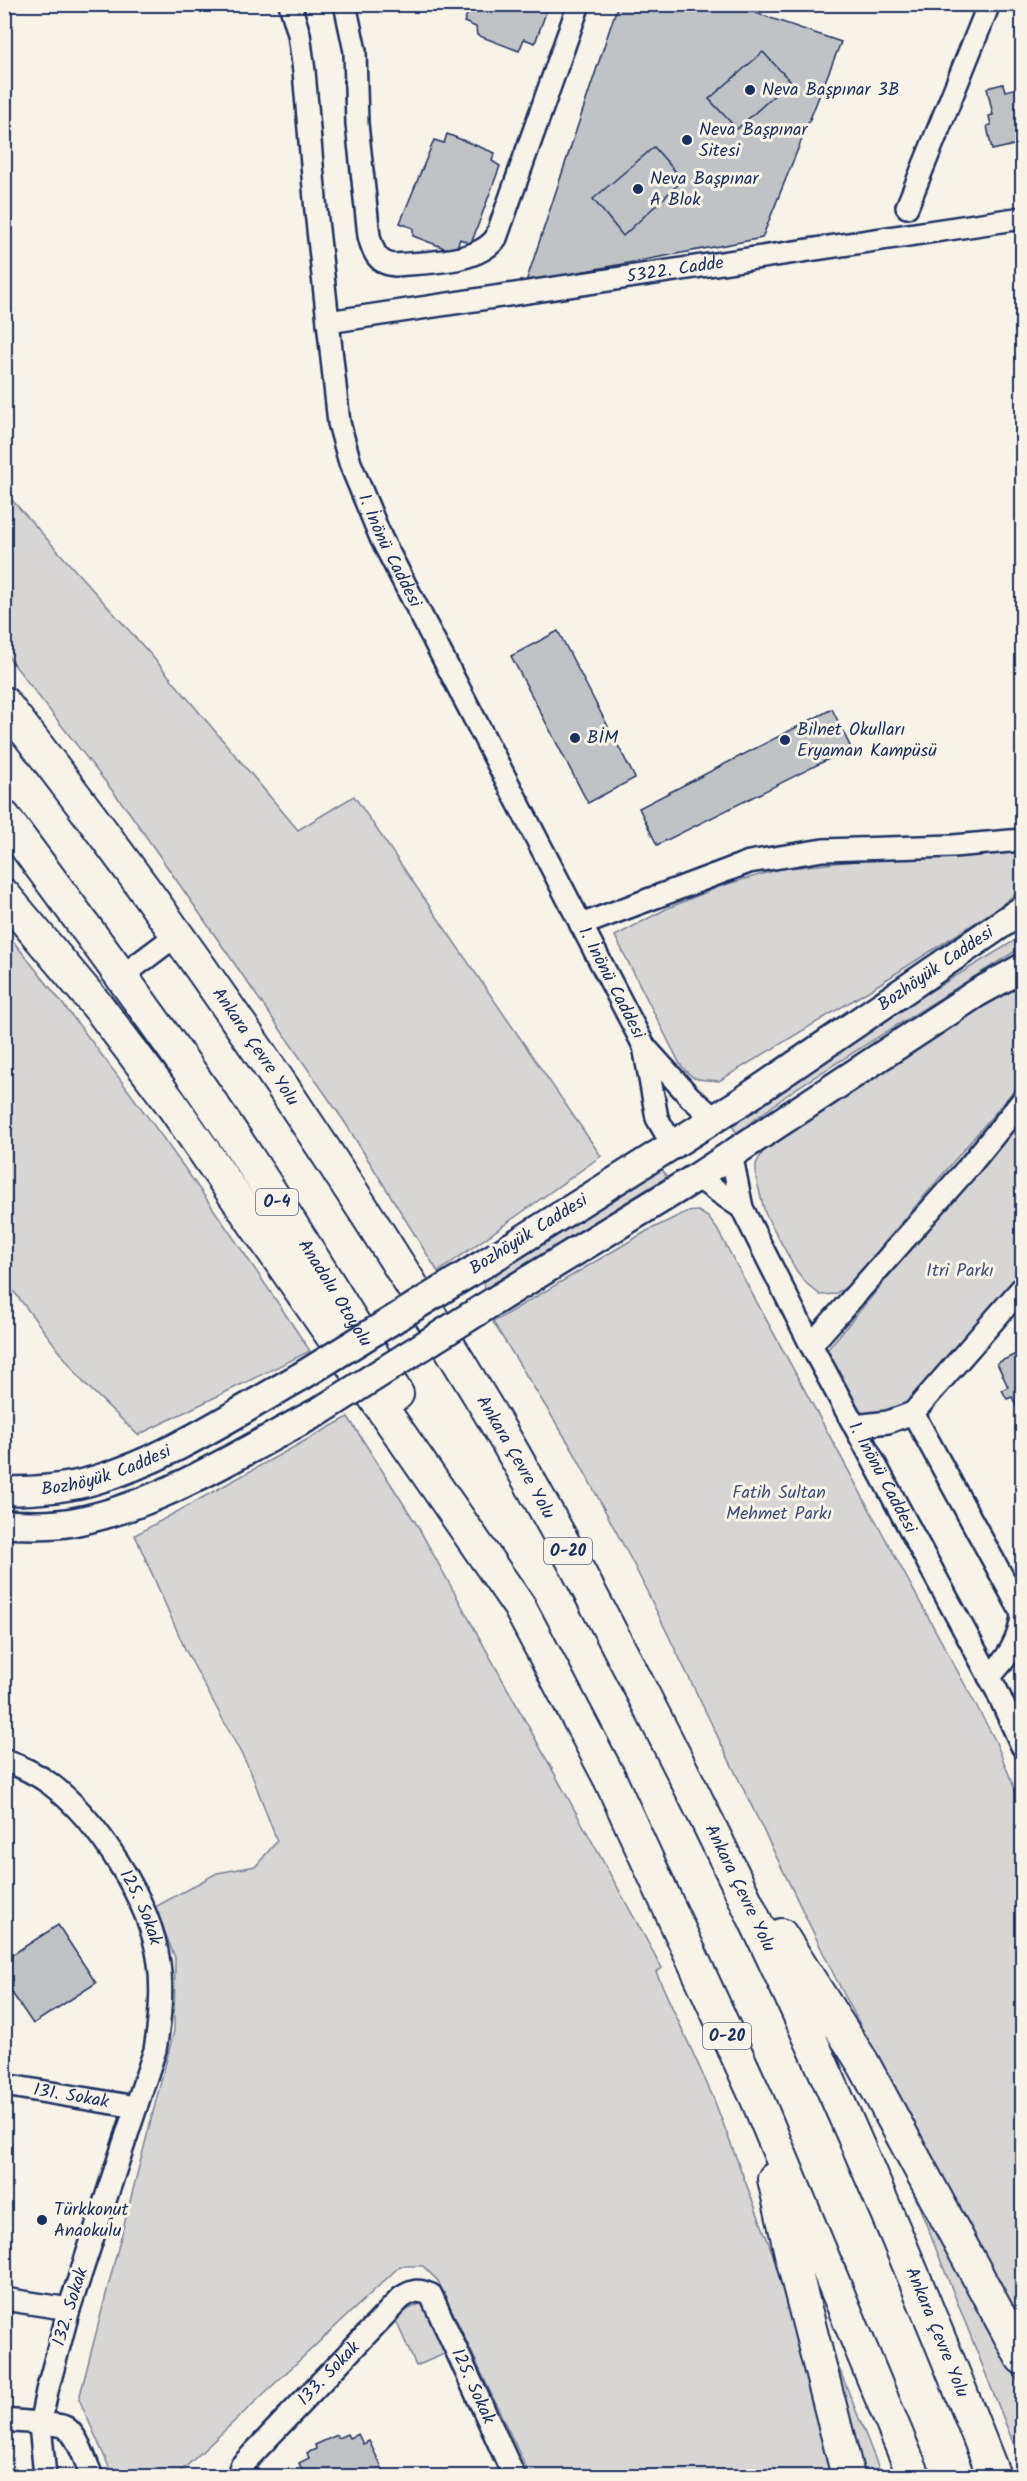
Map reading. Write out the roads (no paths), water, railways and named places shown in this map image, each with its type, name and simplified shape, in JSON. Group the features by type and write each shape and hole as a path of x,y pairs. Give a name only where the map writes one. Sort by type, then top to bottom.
{"highway":[{"name":"Ankara Çevre Yolu","path":"4,703 178,934 266,1060 480,1397 576,1565 716,1834 861,2150 908,2260 994,2476"},
{"name":"Anadolu Otoyolu","path":"4,817 122,976 200,1087 314,1259 414,1421 519,1606"},
{"name":"O-20","path":"4,895 100,1009 170,1102 519,1606 610,1779 757,2099 914,2476"},
{"path":"716,1834 863,2063 1023,2358"},
{"path":"757,2099 792,2258 848,2476"}],"main road":[{"name":"Bozhöyük Caddesi","path":"4,1491 56,1489 94,1481 120,1472 160,1455 300,1377 715,1119 1023,910"},
{"name":"Bozhöyük Caddesi","path":"4,1524 71,1522 124,1508 180,1485 320,1411 697,1177 977,993 1023,968"},
{"path":"715,1119 731,1153"},
{"path":"673,1146 697,1177"}],"street":[{"name":"1. İnönü Caddesi","path":"290,4 299,34 303,62 339,423 350,463 366,506 644,1046"},
{"path":"345,4 355,51 357,124 369,236 378,259 385,264 395,265 465,257 479,253 491,244 499,229 579,4"},
{"path":"908,207 989,4"},
{"name":"5322. Cadde","path":"328,322 1023,219"},
{"path":"581,925 749,862 823,850 953,846 1023,840"},
{"path":"122,976 178,934"},
{"path":"644,1046 690,1097 715,1119"},
{"path":"644,1046 657,1118 673,1146"},
{"path":"811,1345 971,1164 1023,1101"},
{"name":"1. İnönü Caddesi","path":"731,1153 742,1208 811,1345 989,1677 1023,1746"},
{"name":"1. İnönü Caddesi","path":"697,1177 742,1208"},
{"path":"855,1426 888,1422 913,1413 1023,1288"},
{"path":"913,1413 1023,1615 1014,1646 1002,1664 989,1677"},
{"name":"125. Sokak","path":"4,1760 48,1782 83,1815 119,1866 146,1919 159,1961 160,2022 155,2050 136,2108"},
{"name":"131. Sokak","path":"4,2085 136,2108"},
{"name":"132. Sokak","path":"45,2476 40,2425 69,2309 136,2108"},
{"name":"133. Sokak","path":"238,2476 241,2466 401,2298 411,2291 421,2290 431,2295"},
{"name":"125. Sokak","path":"431,2295 514,2476"},
{"path":"4,2299 69,2309"},
{"path":"4,2420 65,2426 72,2434 92,2476"}],"place":[{"name":"Neva Başpınar 3B","path":"750,90"},
{"name":"Neva Başpınar Sitesi","path":"687,140"},
{"name":"Neva Başpınar A Blok","path":"638,189"},
{"name":"BİM","path":"575,738"},
{"name":"Bilnet Okulları Eryaman Kampüsü","path":"785,740"},
{"name":"Türkkonut Anaokulu","path":"42,2220"}],"park label":[{"name":"Itri Parkı","path":"960,1271"},
{"name":"Fatih Sultan Mehmet Parkı","path":"779,1503"}]}
